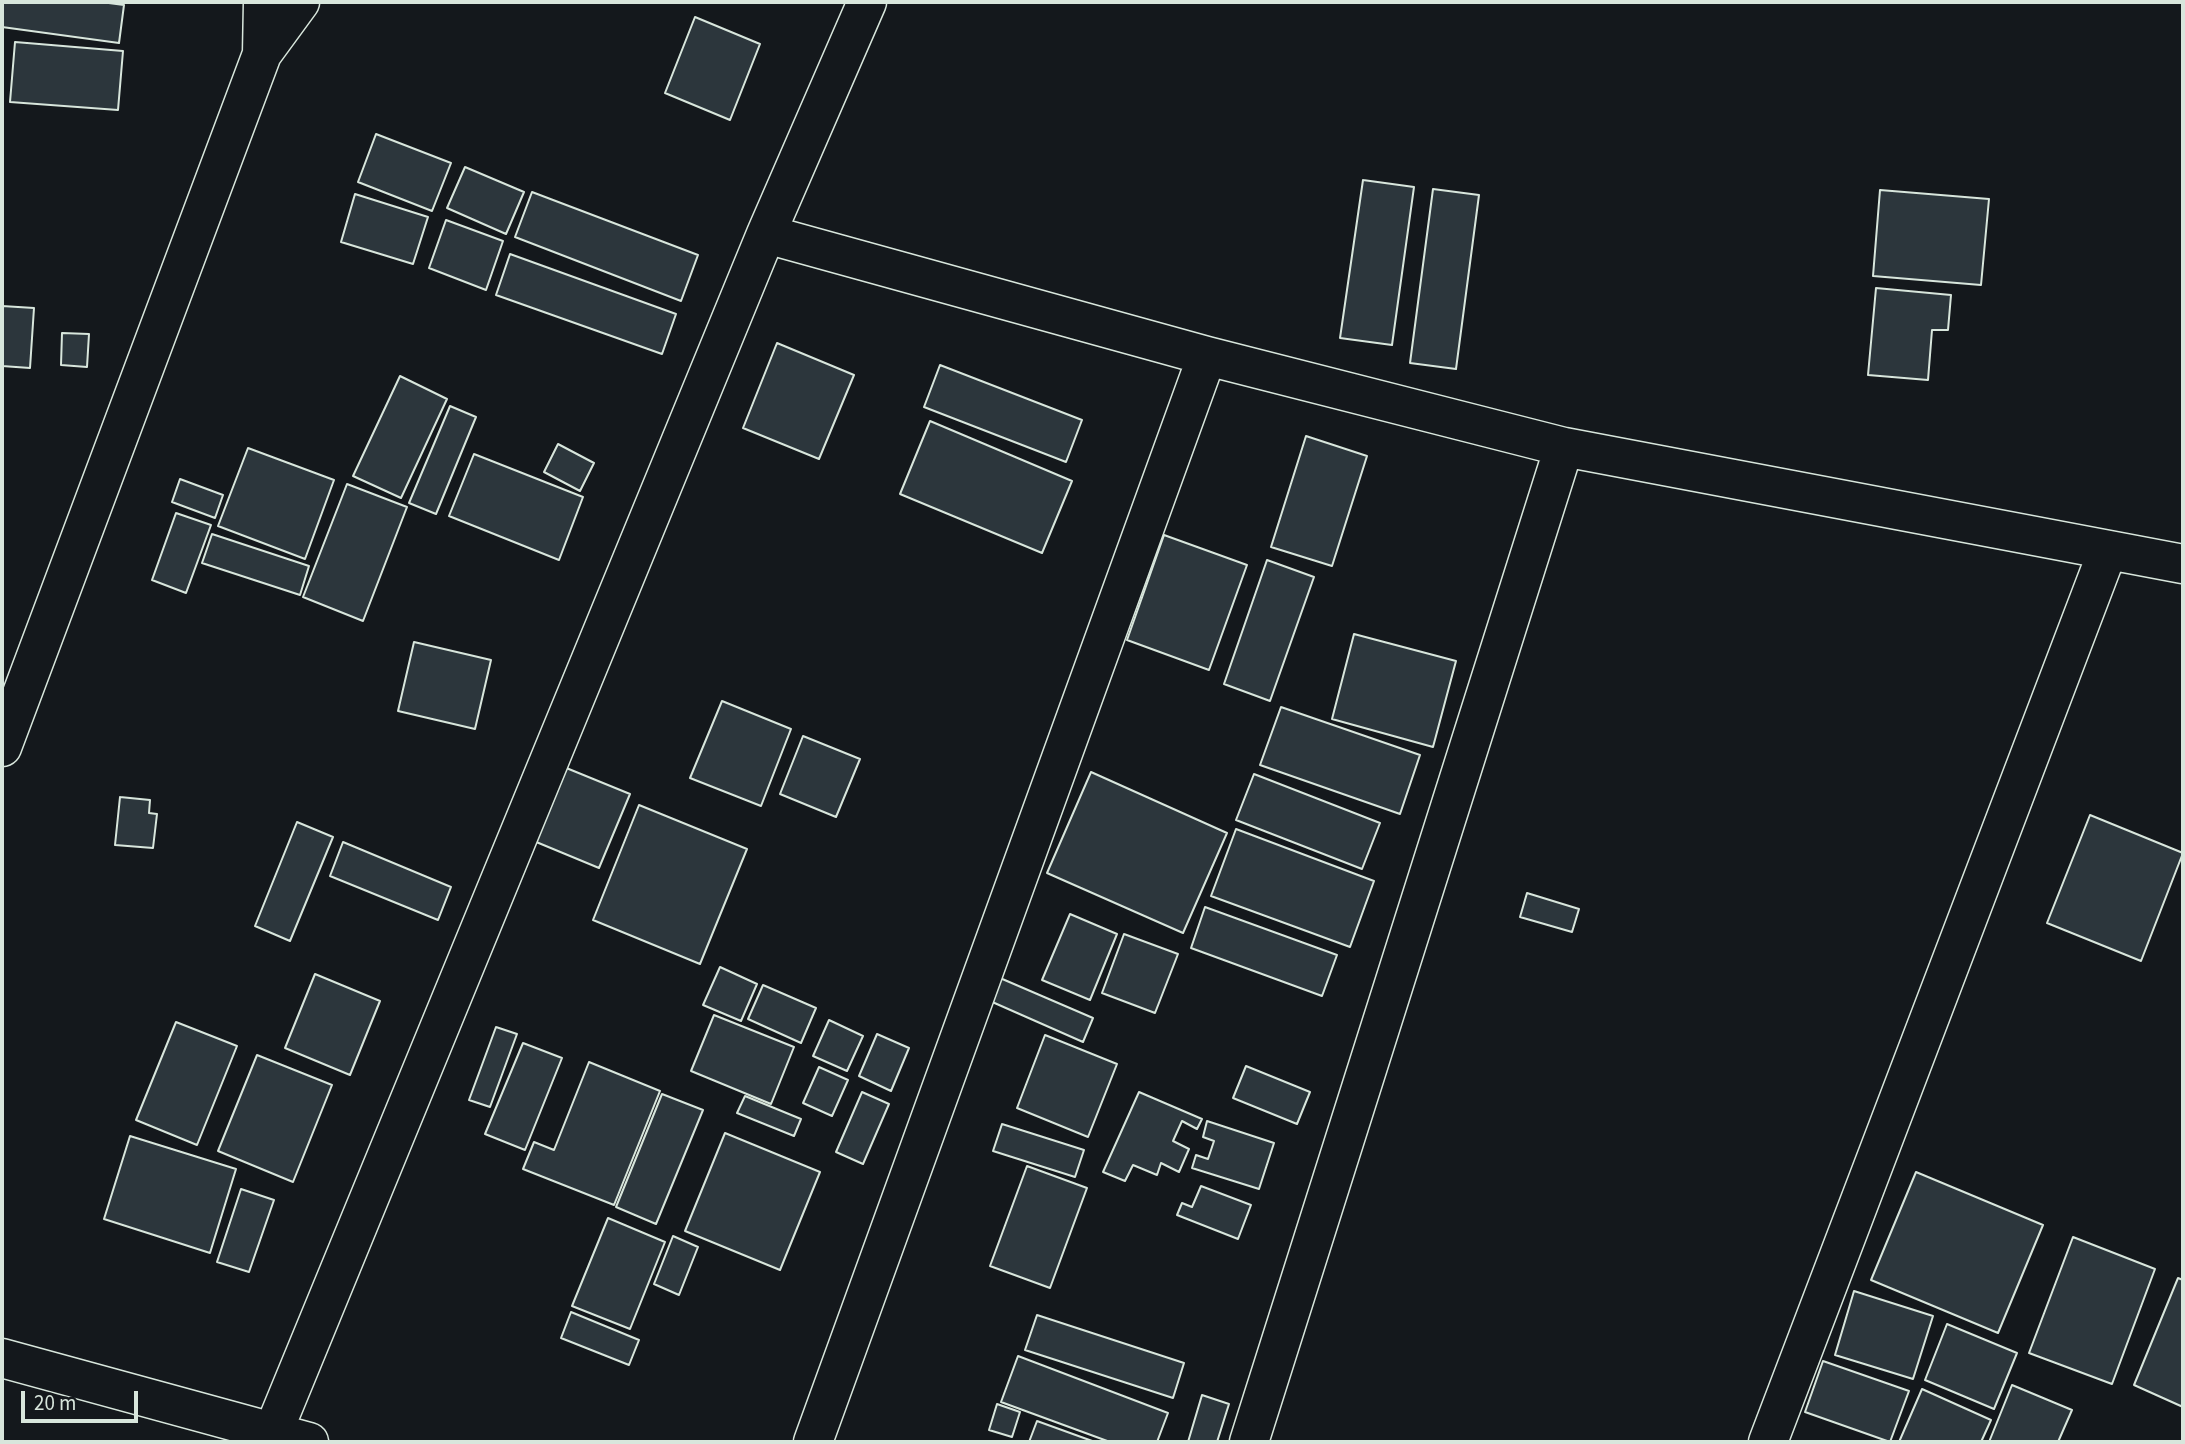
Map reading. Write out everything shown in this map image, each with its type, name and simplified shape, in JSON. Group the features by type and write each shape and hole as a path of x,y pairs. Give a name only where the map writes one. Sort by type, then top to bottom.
{"street":[{"path":"262,54 263,2"},
{"path":"2,747 262,54 300,2"},
{"path":"273,1432 766,234 867,2"},
{"path":"766,234 1207,356 1564,447 2183,564"},
{"path":"813,1442 1207,356"},
{"path":"1249,1442 1564,447"},
{"path":"1768,1442 2108,550"},
{"path":"2,1358 309,1442"}],"building":[{"path":"2,2 101,2 124,5 119,43 2,27"},
{"path":"695,17 760,44 730,120 665,93"},
{"path":"15,42 123,51 118,110 10,102"},
{"path":"376,134 451,163 432,211 358,182"},
{"path":"465,167 524,192 506,234 447,208"},
{"path":"1363,180 1414,187 1392,345 1340,338"},
{"path":"1433,189 1479,195 1456,369 1410,363"},
{"path":"1880,190 1989,199 1981,285 1873,276"},
{"path":"532,192 698,255 681,301 515,237"},
{"path":"355,194 428,217 413,264 341,242"},
{"path":"446,220 503,241 486,290 429,268"},
{"path":"510,254 676,314 662,354 496,295"},
{"path":"1876,288 1951,295 1948,330 1932,330 1928,380 1868,375"},
{"path":"2,306 34,308 30,368 2,366"},
{"path":"62,333 89,334 87,367 61,365"},
{"path":"777,343 854,375 819,459 743,428"},
{"path":"940,365 1082,420 1066,462 924,407"},
{"path":"400,376 447,399 401,498 353,476"},
{"path":"450,406 476,417 436,514 409,503"},
{"path":"930,421 1072,481 1042,553 900,494"},
{"path":"1306,436 1367,456 1332,566 1271,547"},
{"path":"558,444 594,463 580,491 544,472"},
{"path":"248,448 334,480 305,559 218,526"},
{"path":"474,454 583,497 559,560 449,516"},
{"path":"180,479 223,495 215,518 172,502"},
{"path":"347,484 407,507 363,621 303,597"},
{"path":"176,513 211,525 186,593 152,580"},
{"path":"212,534 309,566 300,595 202,563"},
{"path":"1164,535 1247,565 1209,670 1127,640"},
{"path":"1267,560 1314,577 1270,701 1224,684"},
{"path":"1354,634 1456,661 1433,747 1332,719"},
{"path":"414,642 491,660 475,729 398,711"},
{"path":"722,701 791,729 761,806 690,778"},
{"path":"1281,707 1420,755 1400,814 1260,765"},
{"path":"803,736 860,759 836,817 780,794"},
{"path":"559,765 630,794 599,868 529,839"},
{"path":"1091,772 1227,833 1183,933 1047,873"},
{"path":"1254,774 1380,823 1362,869 1236,820"},
{"path":"120,797 150,800 149,813 157,814 153,848 115,845"},
{"path":"639,805 747,849 700,964 593,920"},
{"path":"2090,815 2183,853 2141,961 2047,923"},
{"path":"297,822 333,837 290,941 255,926"},
{"path":"1236,829 1374,881 1350,947 1211,896"},
{"path":"343,842 451,887 438,920 330,876"},
{"path":"1527,893 1579,909 1572,932 1520,917"},
{"path":"1205,907 1337,955 1322,996 1191,948"},
{"path":"1070,914 1117,934 1090,1000 1042,980"},
{"path":"1124,934 1178,954 1155,1013 1102,993"},
{"path":"720,967 757,984 741,1021 703,1005"},
{"path":"315,974 380,1001 350,1075 285,1048"},
{"path":"1000,978 1093,1018 1083,1042 990,1001"},
{"path":"763,985 816,1008 801,1043 748,1019"},
{"path":"714,1015 794,1047 771,1104 691,1071"},
{"path":"829,1020 863,1036 847,1071 813,1056"},
{"path":"176,1022 237,1046 197,1145 136,1120"},
{"path":"496,1027 517,1034 490,1107 469,1100"},
{"path":"877,1034 909,1048 891,1091 859,1076"},
{"path":"1045,1035 1117,1064 1088,1137 1017,1108"},
{"path":"523,1043 562,1058 525,1150 485,1134"},
{"path":"257,1055 332,1085 293,1182 218,1151"},
{"path":"589,1062 660,1091 614,1205 523,1169 534,1142 554,1150"},
{"path":"1246,1066 1310,1092 1297,1124 1233,1098"},
{"path":"819,1067 848,1080 832,1116 803,1103"},
{"path":"862,1092 889,1104 863,1164 836,1152"},
{"path":"1139,1092 1202,1119 1197,1129 1182,1121 1173,1141 1189,1149 1179,1172 1161,1163 1157,1175 1133,1165 1125,1181 1103,1172"},
{"path":"662,1094 703,1110 656,1224 616,1207"},
{"path":"745,1096 801,1119 794,1136 737,1113"},
{"path":"1207,1121 1274,1143 1259,1189 1192,1168 1196,1155 1208,1159 1214,1141 1203,1137"},
{"path":"1002,1124 1084,1150 1075,1177 993,1151"},
{"path":"725,1133 820,1172 780,1270 685,1231"},
{"path":"130,1136 236,1169 210,1253 104,1219"},
{"path":"1027,1166 1087,1188 1050,1288 990,1266"},
{"path":"1916,1172 2043,1225 1998,1333 1871,1280"},
{"path":"1201,1186 1251,1205 1238,1239 1177,1215 1182,1203 1192,1207"},
{"path":"241,1189 274,1200 249,1272 217,1262"},
{"path":"608,1218 665,1242 630,1329 572,1306"},
{"path":"673,1236 698,1247 679,1295 654,1284"},
{"path":"2073,1237 2155,1269 2112,1384 2029,1353"},
{"path":"2178,1278 2183,1280 2183,1407 2134,1385"},
{"path":"1854,1291 1933,1316 1913,1379 1835,1355"},
{"path":"571,1312 639,1340 629,1365 561,1338"},
{"path":"1037,1315 1184,1363 1173,1398 1025,1350"},
{"path":"1947,1324 2017,1353 1994,1409 1925,1380"},
{"path":"1018,1356 1168,1413 1157,1442 1110,1442 1001,1402"},
{"path":"1823,1361 1909,1391 1890,1442 1805,1412"},
{"path":"2012,1385 2072,1410 2058,1442 1989,1442"},
{"path":"1922,1389 1991,1420 1981,1442 1899,1442"},
{"path":"1202,1395 1229,1404 1217,1442 1188,1442"},
{"path":"997,1404 1020,1412 1012,1437 989,1430"},
{"path":"1037,1421 1095,1442 1029,1442"}]}
